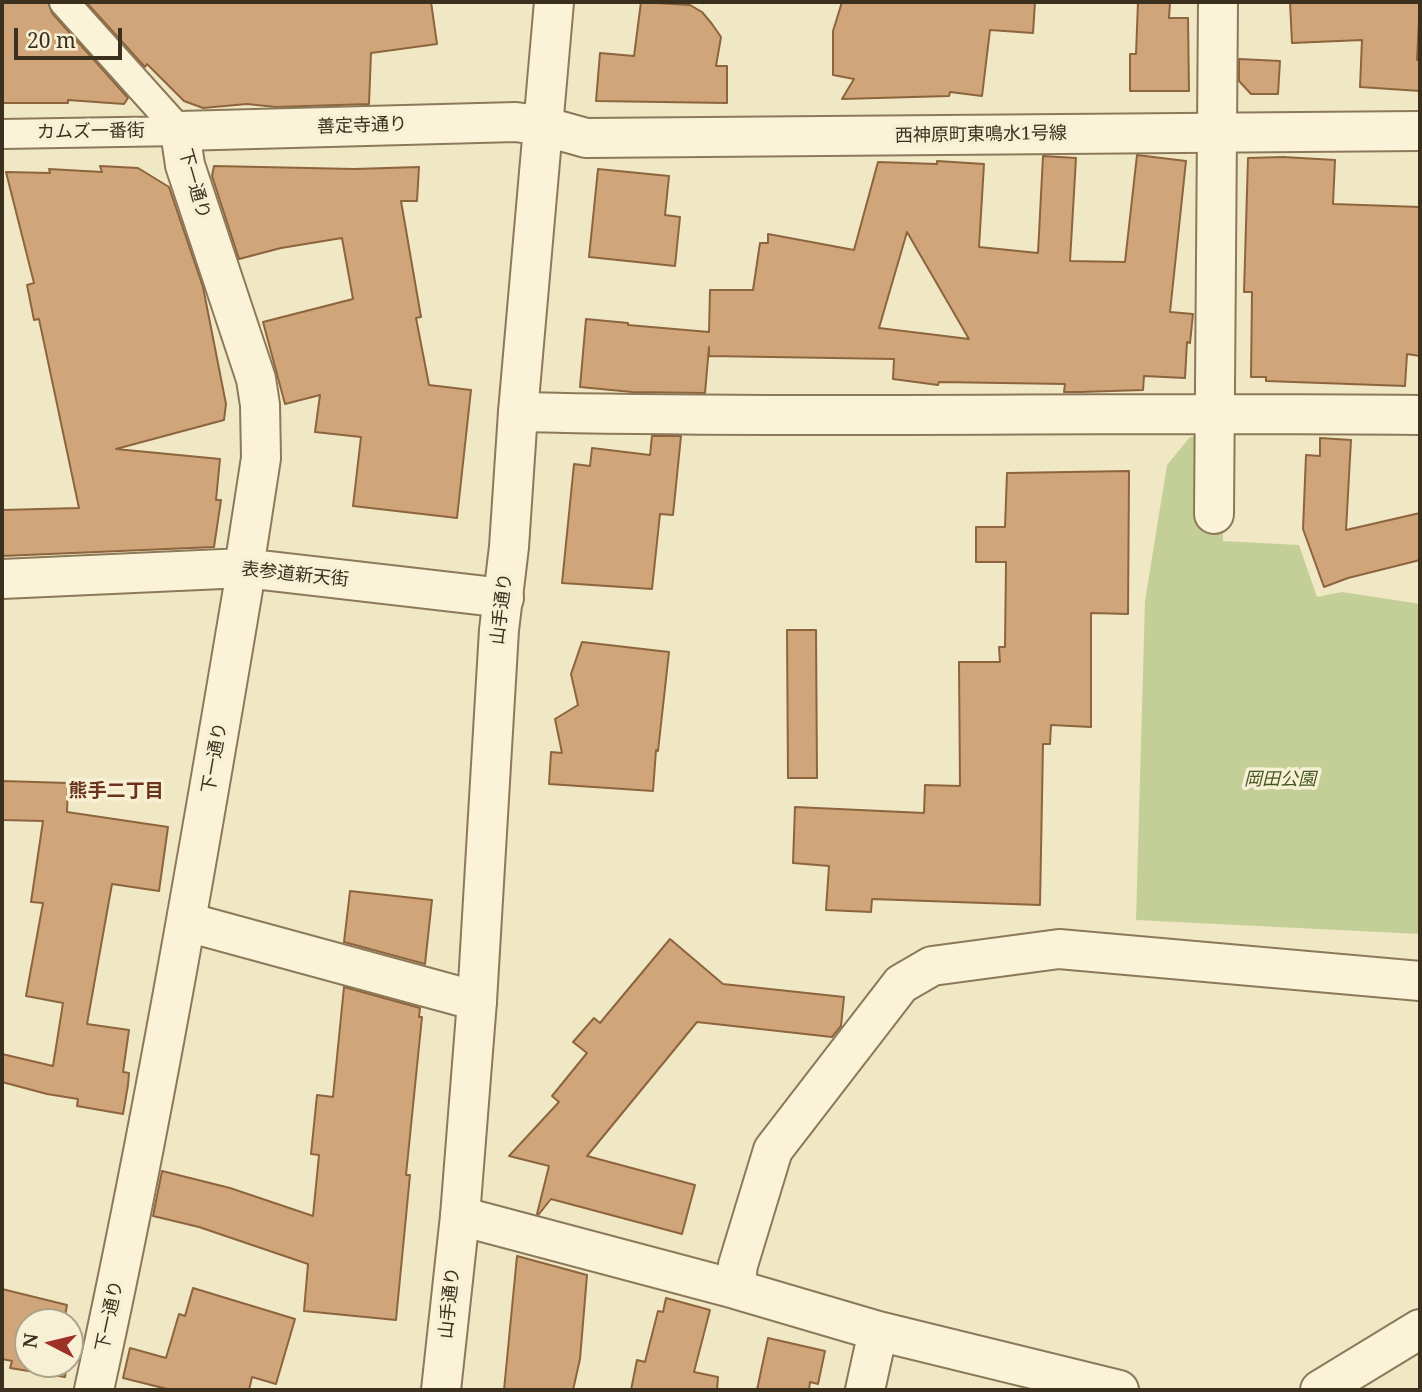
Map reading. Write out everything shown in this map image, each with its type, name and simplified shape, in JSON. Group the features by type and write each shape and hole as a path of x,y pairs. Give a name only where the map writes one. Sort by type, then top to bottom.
{"street":[{"path":"64,2 180,131"},
{"name":"山手通り","path":"441,1390 460,1216 477,1001 499,631 504,598 554,2"},
{"path":"1214,514 1217,2"},
{"name":"善定寺通り","path":"180,131 516,122 543,126"},
{"name":"西神原町東鳴水1号線","path":"543,126 586,138 1420,131"},
{"name":"カムズ一番街","path":"2,134 180,131"},
{"name":"下一通り","path":"94,1390 187,922 243,589 261,458 260,405 256,379 185,165 180,131"},
{"path":"518,412 1420,415"},
{"name":"表参道新天街","path":"2,579 244,568 504,598"},
{"path":"187,922 477,1001"},
{"path":"735,1289 738,1265 773,1150 901,984 932,966 1059,949 1420,981"},
{"path":"460,1216 735,1289 878,1331 1119,1390"},
{"name":"山手通り","path":"460,1216 464,1390"},
{"path":"1320,1390 1420,1329"},
{"path":"865,1390 878,1331"}],"green space":[{"name":"岡田公園","path":"1224,433 1223,541 1299,545 1317,597 1342,592 1420,604 1420,934 1136,920 1145,601 1167,465 1190,437"}],"building":[{"path":"2,2 48,2 52,13 128,98 124,104 68,100 68,103 2,103"},
{"path":"86,2 431,2 437,44 371,53 369,104 276,107 247,104 203,108 184,101 147,64 145,67"},
{"path":"641,2 690,5 702,12 721,37 716,66 727,66 727,103 596,101 600,53 634,56"},
{"path":"842,2 1035,2 1033,33 990,30 982,96 950,92 949,96 842,99 854,79 833,75 833,31"},
{"path":"1138,2 1170,2 1169,18 1188,18 1189,91 1130,91 1130,54 1136,54"},
{"path":"1290,2 1420,2 1417,60 1420,60 1420,91 1360,87 1362,40 1292,43"},
{"path":"1239,59 1280,61 1278,94 1251,94 1239,81"},
{"path":"1137,155 1186,161 1170,312 1193,314 1190,343 1187,342 1185,378 1144,376 1143,390 1080,392 1064,392 1065,384 939,382 938,385 893,379 894,359 709,356 709,347 705,393 632,392 580,387 586,319 709,332 710,290 753,290 760,243 768,243 768,234 854,250 878,162 937,164 937,161 984,164 979,247 1038,253 1043,156 1076,158 1070,261 1125,262","holes":["907,232 969,339 879,328"]},
{"path":"1248,158 1335,160 1333,204 1420,207 1420,356 1407,354 1405,386 1266,381 1266,377 1251,377 1252,292 1244,292"},
{"path":"100,166 138,168 169,187 203,287 226,404 224,420 116,449 220,459 216,500 221,500 214,547 2,556 2,510 79,508 39,319 34,320 27,285 34,283 6,172 50,173 49,169 102,172"},
{"path":"214,166 354,169 419,167 417,201 401,201 421,317 416,318 429,385 471,390 457,518 353,506 361,437 315,432 320,395 285,404 263,322 353,299 342,238 281,248 239,259 212,176"},
{"path":"598,169 669,176 665,215 680,217 675,266 589,257"},
{"path":"652,436 681,436 673,515 660,514 652,589 562,583 574,464 590,466 592,448 650,455"},
{"path":"1320,438 1351,440 1346,530 1420,513 1420,560 1348,578 1324,587 1303,529 1306,455 1320,456"},
{"path":"1129,471 1128,614 1091,613 1091,727 1051,725 1050,744 1043,744 1040,905 872,899 871,912 826,910 829,866 793,863 795,807 924,813 925,785 960,786 959,662 1000,662 999,647 1005,647 1006,562 976,562 976,527 1005,527 1007,473"},
{"path":"787,630 816,630 817,778 788,778"},
{"path":"582,642 669,652 653,791 549,784 551,752 562,753 555,719 578,705 571,674"},
{"path":"2,781 68,783 67,812 168,827 159,891 112,884 87,1024 129,1030 123,1072 129,1073 123,1114 77,1106 78,1099 2,1082 2,1054 53,1066 63,1003 26,996 43,903 31,902 43,821 2,820"},
{"path":"350,891 432,900 425,964 344,942"},
{"path":"670,939 723,984 844,997 841,1026 832,1037 697,1022 587,1156 695,1185 682,1234 551,1199 537,1214 549,1166 509,1156 559,1102 552,1096 587,1053 573,1042 594,1018 600,1023"},
{"path":"344,987 420,1008 419,1017 422,1017 406,1175 410,1175 396,1320 304,1311 308,1264 199,1227 153,1216 162,1171 230,1188 313,1216 319,1155 311,1154 317,1095 333,1097"},
{"path":"517,1256 587,1275 580,1359 573,1390 504,1390"},
{"path":"193,1288 295,1319 276,1384 252,1377 249,1390 171,1390 123,1378 130,1348 166,1358 179,1314 185,1316"},
{"path":"2,1289 67,1305 66,1308 14,1308 14,1369 10,1368 12,1361 2,1359"},
{"path":"666,1298 710,1310 694,1372 718,1377 717,1390 631,1390 637,1360 645,1362 658,1311 663,1312"},
{"path":"768,1338 825,1351 818,1384 810,1382 809,1390 757,1390"}],"district":[{"name":"熊手二丁目","path":"116,792"}]}
